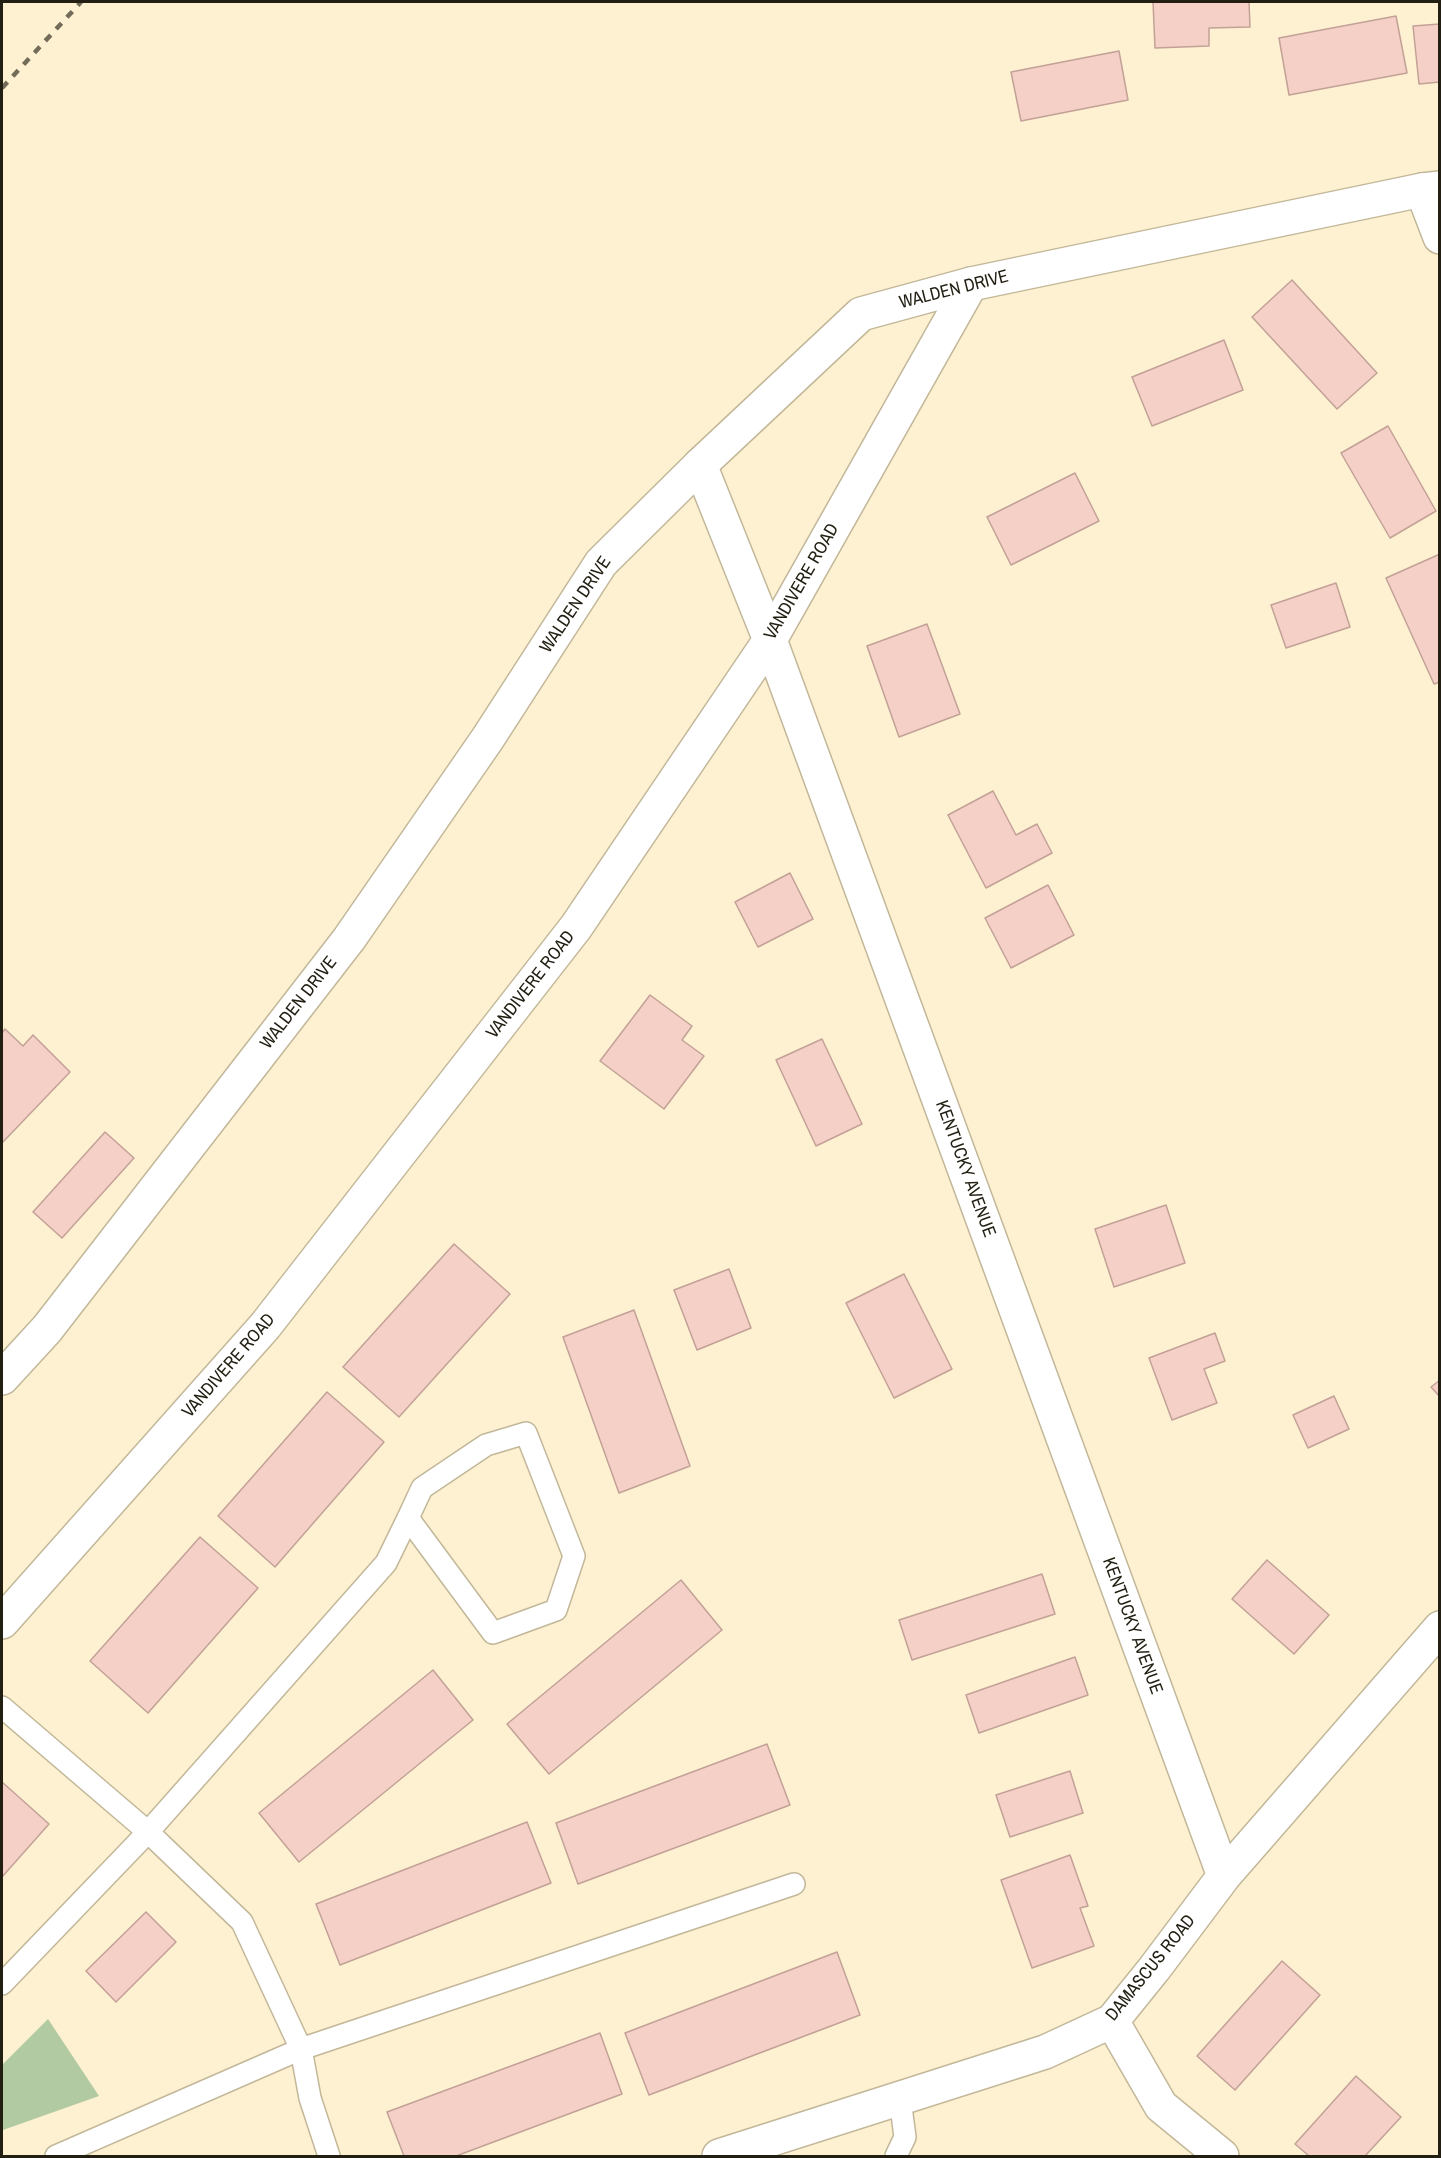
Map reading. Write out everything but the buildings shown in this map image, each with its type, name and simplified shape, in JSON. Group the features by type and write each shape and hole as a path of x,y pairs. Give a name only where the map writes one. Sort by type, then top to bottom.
{"street":[{"path":"1431,189 1440,237"},
{"name":"WALDEN DRIVE","path":"2,1378 47,1329 349,939 488,738 601,564 700,465 861,315 971,284 1431,189"},
{"name":"VANDIVERE ROAD","path":"2,1622 279,1308 576,927 770,640 971,284"},
{"name":"KENTUCKY AVENUE","path":"700,465 770,640 1224,1876"},
{"name":"DAMASCUS ROAD","path":"719,2157 1045,2052 1112,2021 1224,1876 1440,1628"},
{"path":"1112,2021 1161,2106 1222,2157"}],"lane":[{"path":"2,1984 148,1832 386,1563 422,1488 486,1445 526,1433 574,1556 556,1610 493,1633 408,1518"},
{"path":"2,1707 148,1832 242,1922 301,2049 310,2098 329,2157"},
{"path":"56,2157 301,2049 794,1884"},
{"path":"896,2157 905,2137 900,2099"}],"green space":[{"path":"48,2019 99,2096 3,2130 2,2065"}],"railway":[{"path":"2,88 81,2"}]}
